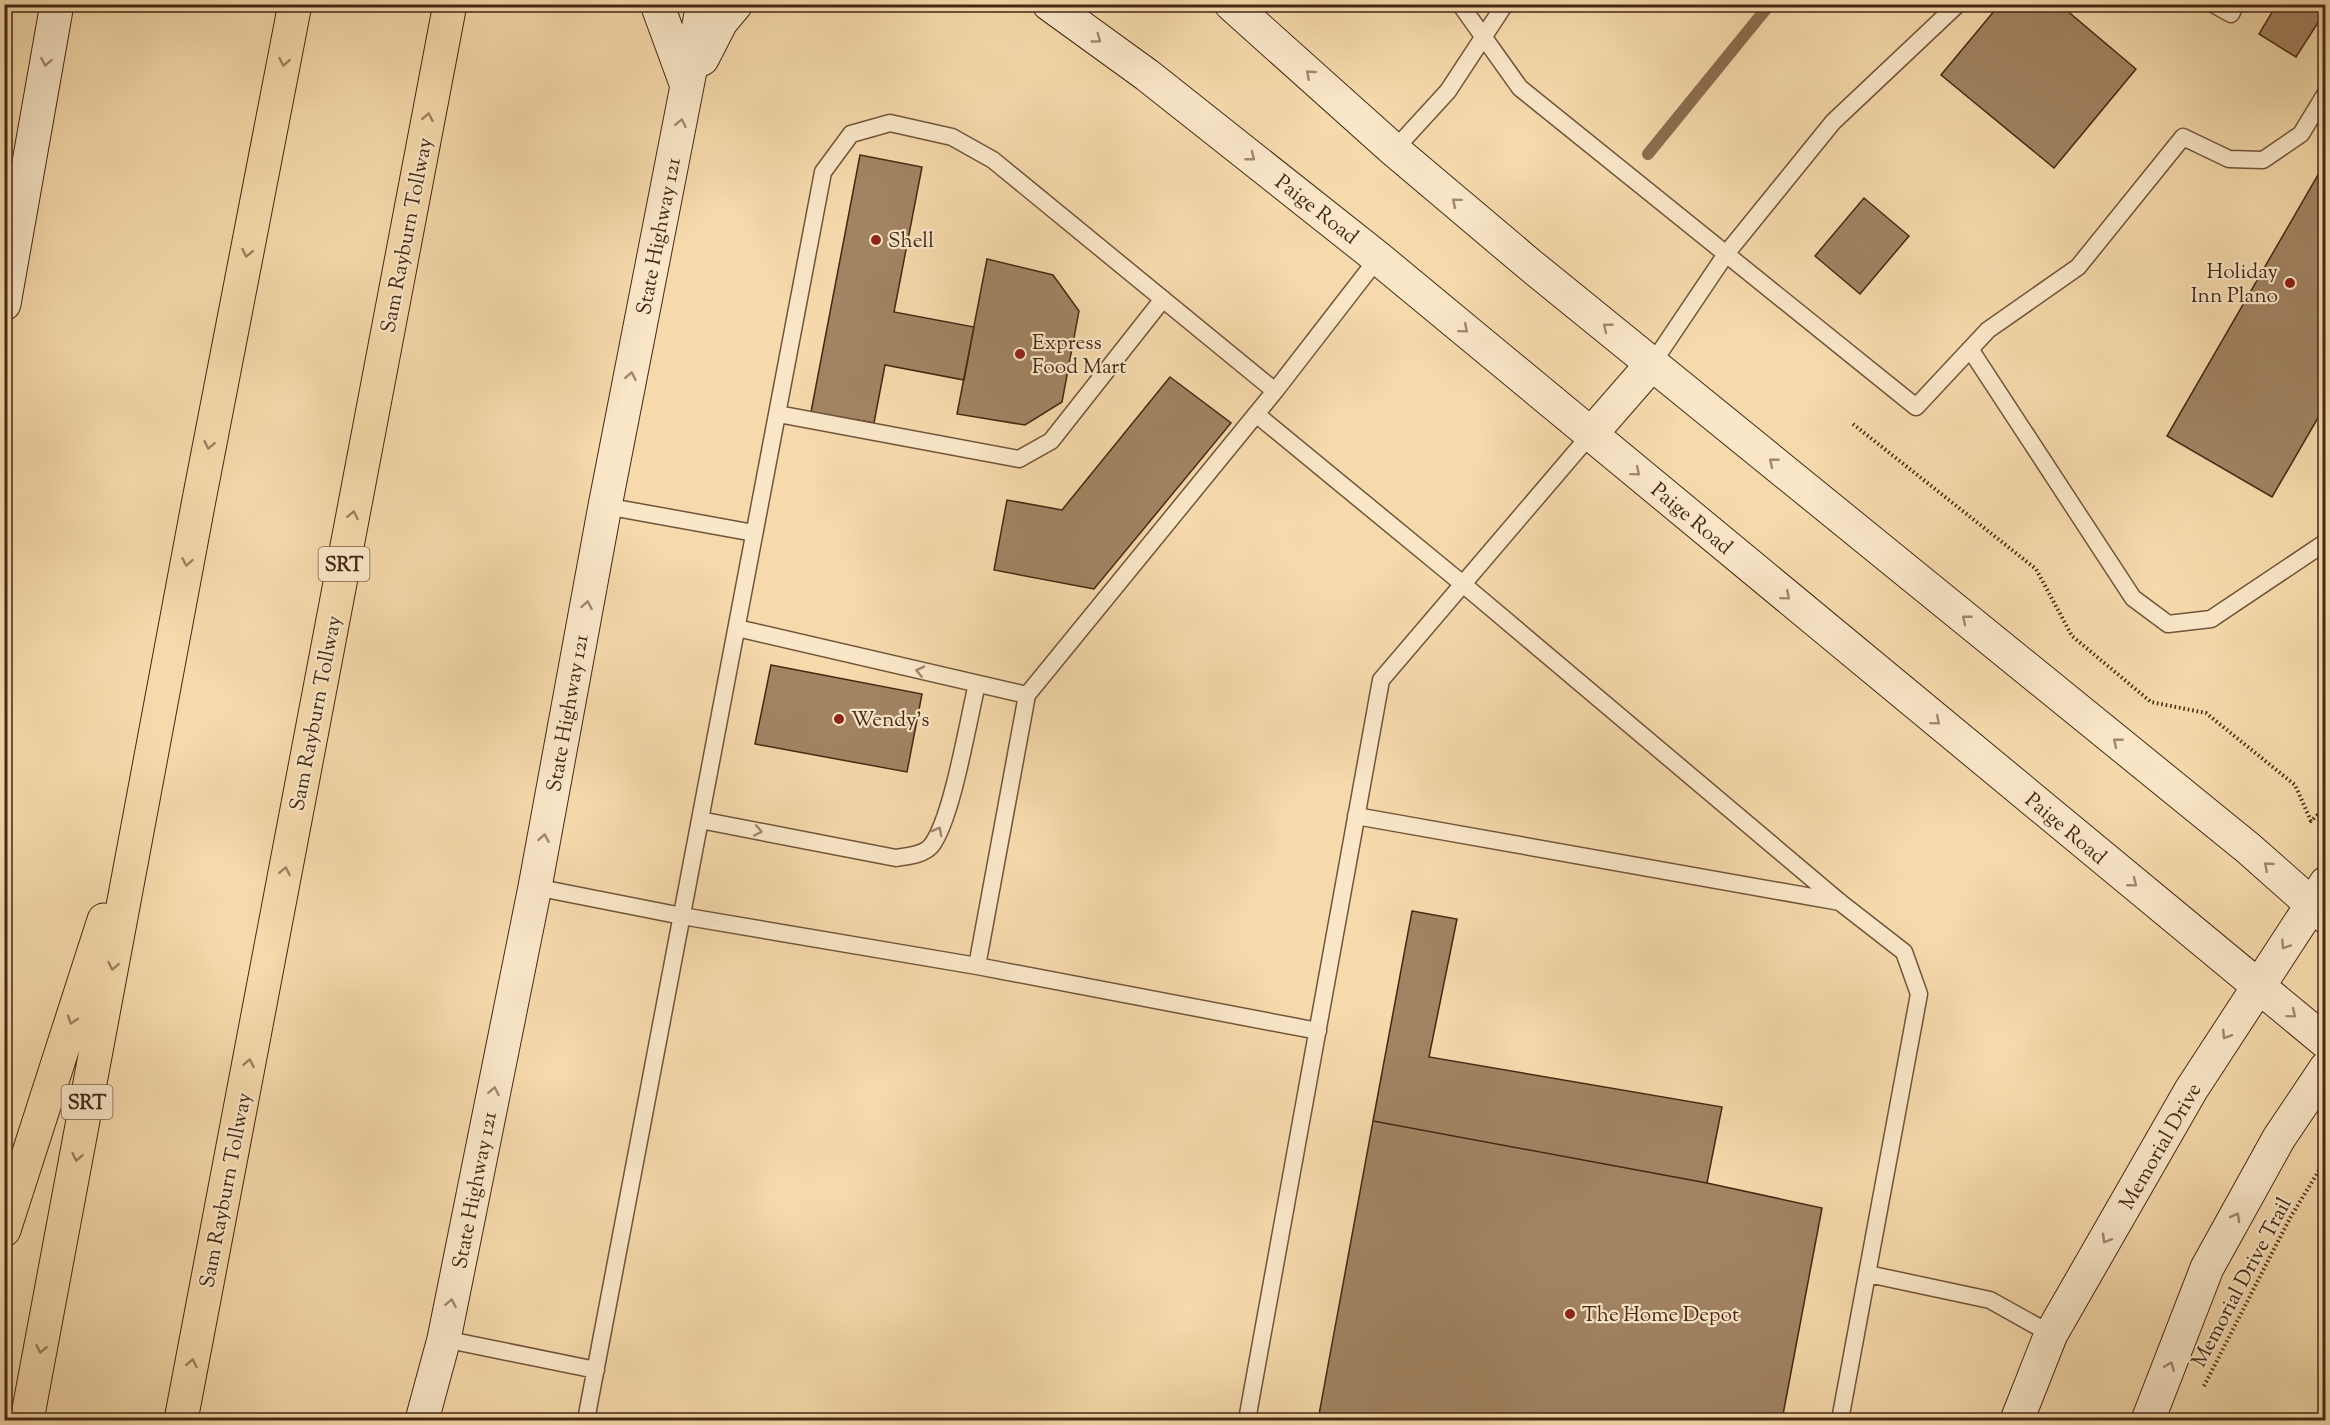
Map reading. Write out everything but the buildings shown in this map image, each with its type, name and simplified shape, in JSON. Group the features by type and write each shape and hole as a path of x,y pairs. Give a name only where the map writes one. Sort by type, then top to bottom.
{"highway":[{"name":"SRT","path":"27,1420 198,505 295,4"},
{"name":"Sam Rayburn Tollway","path":"181,1420 449,6"},
{"path":"4,1230 147,784"}],"main road":[{"path":"4,304 57,4"},
{"path":"657,4 688,87"},
{"name":"State Highway 121","path":"422,1420 444,1339 535,887 605,506 703,4"},
{"path":"688,87 721,22 736,4"},
{"name":"Paige Road","path":"1049,4 1147,75 1378,258 2325,1042"},
{"path":"1231,4 1394,150 1652,364 2248,848 2321,901"},
{"path":"1591,435 1652,364"},
{"name":"Memorial Drive","path":"2017,1420 2051,1334 2191,1090 2258,986 2321,901"},
{"path":"2148,1420 2207,1268 2279,1138 2325,1068"}],"lane":[{"path":"1460,4 1520,88 1916,407 1988,330 2078,267 2182,137 2229,159 2263,160 2301,134 2325,93"},
{"path":"1394,150 1448,91 1485,38 1505,4"},
{"path":"1652,364 1726,254 1833,122 1958,4"},
{"path":"2212,4 2231,14 2236,4"},
{"path":"586,1420 823,172 851,134 890,123 952,137 993,160 1275,391"},
{"path":"978,966 1027,695 1275,391 1378,258"},
{"path":"778,414 1019,459 1051,441 1163,299"},
{"path":"1970,349 2133,598 2168,624 2211,619 2325,542"},
{"path":"1256,414 1464,585 1841,903 1904,952 1919,994 1840,1420"},
{"path":"1247,1420 1381,680 1591,435"},
{"path":"605,506 754,532"},
{"path":"737,628 1027,695"},
{"path":"700,820 896,858 915,855 930,847 944,822 977,684"},
{"path":"1356,816 1841,903"},
{"path":"535,887 682,916 978,966 1318,1030"},
{"path":"1868,1274 1990,1300 2051,1334"},
{"path":"444,1339 596,1370"}],"path":[{"path":"1853,424 2036,569 2072,636 2151,702 2206,713 2295,785 2311,821 2325,807"},
{"name":"Memorial Drive Trail","path":"2202,1390 2290,1218 2325,1159"}],"waterway":[{"path":"1648,154 1770,4"}],"place":[{"name":"Shell","path":"876,240"},
{"name":"Holiday Inn Plano","path":"2290,283"},
{"name":"Express Food Mart","path":"1020,354"},
{"name":"Wendy's","path":"839,719"},
{"name":"The Home Depot","path":"1570,1314"}]}
